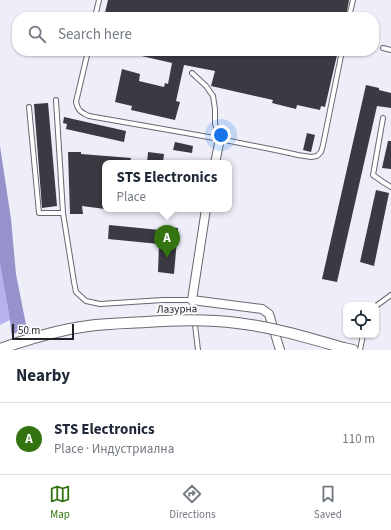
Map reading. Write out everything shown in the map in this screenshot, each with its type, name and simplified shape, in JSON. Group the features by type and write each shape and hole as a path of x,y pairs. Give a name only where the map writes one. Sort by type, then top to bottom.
{"street":[{"path":"216,160 220,139"},
{"path":"206,212 192,300 262,309 269,314 280,350"},
{"name":"Лазурна","path":"0,349 45,335 87,326 184,320 208,320 257,326 349,349"}],"lane":[{"path":"96,12 99,0"},
{"path":"350,12 353,0"},
{"path":"383,48 391,50"},
{"path":"87,56 76,102 77,108 89,116 311,157 317,156 321,152 341,56"},
{"path":"192,73 206,86 212,96 215,109 215,124 220,139"},
{"path":"56,100 63,213 76,292 86,301 100,304 163,300 192,300 198,350"},
{"path":"29,107 39,213 63,213"},
{"path":"382,118 373,175 391,187"},
{"path":"379,304 391,295"},
{"path":"360,350 362,338"}],"shaded area":[{"path":"0,146 11,219 16,274 31,350 13,350 10,320 0,264"},
{"path":"0,264 10,320 0,325"}],"pier":[{"path":"30,329 33,350 11,350 9,335"}],"building":[{"path":"108,0 349,0 347,12 105,12"},
{"path":"142,56 337,56 325,107 321,106 320,110 297,105 296,109 272,103 273,100 211,86 215,71 184,65 176,101 180,102 175,120 131,110 132,106 115,102 122,69 140,74 139,81 164,87 165,83 168,84 172,63"},
{"path":"366,85 391,93 391,108 377,106 337,282 322,279"},
{"path":"48,103 57,206 42,208 34,104"},
{"path":"64,117 126,131 124,142 66,129 67,124 63,123"},
{"path":"307,133 315,135 311,152 303,150"},
{"path":"388,141 391,141 391,169 382,168"},
{"path":"175,142 193,146 192,153 173,150"},
{"path":"68,152 81,152 81,154 131,158 131,160 102,160 102,209 82,206 83,214 70,214"},
{"path":"148,152 164,154 163,160 147,160"},
{"path":"376,190 389,193 374,266 360,262"},
{"path":"109,225 160,230 161,227 178,228 174,274 158,272 159,244 108,239"}],"place":[{"name":"STS Electronics","path":"167,258"}]}
